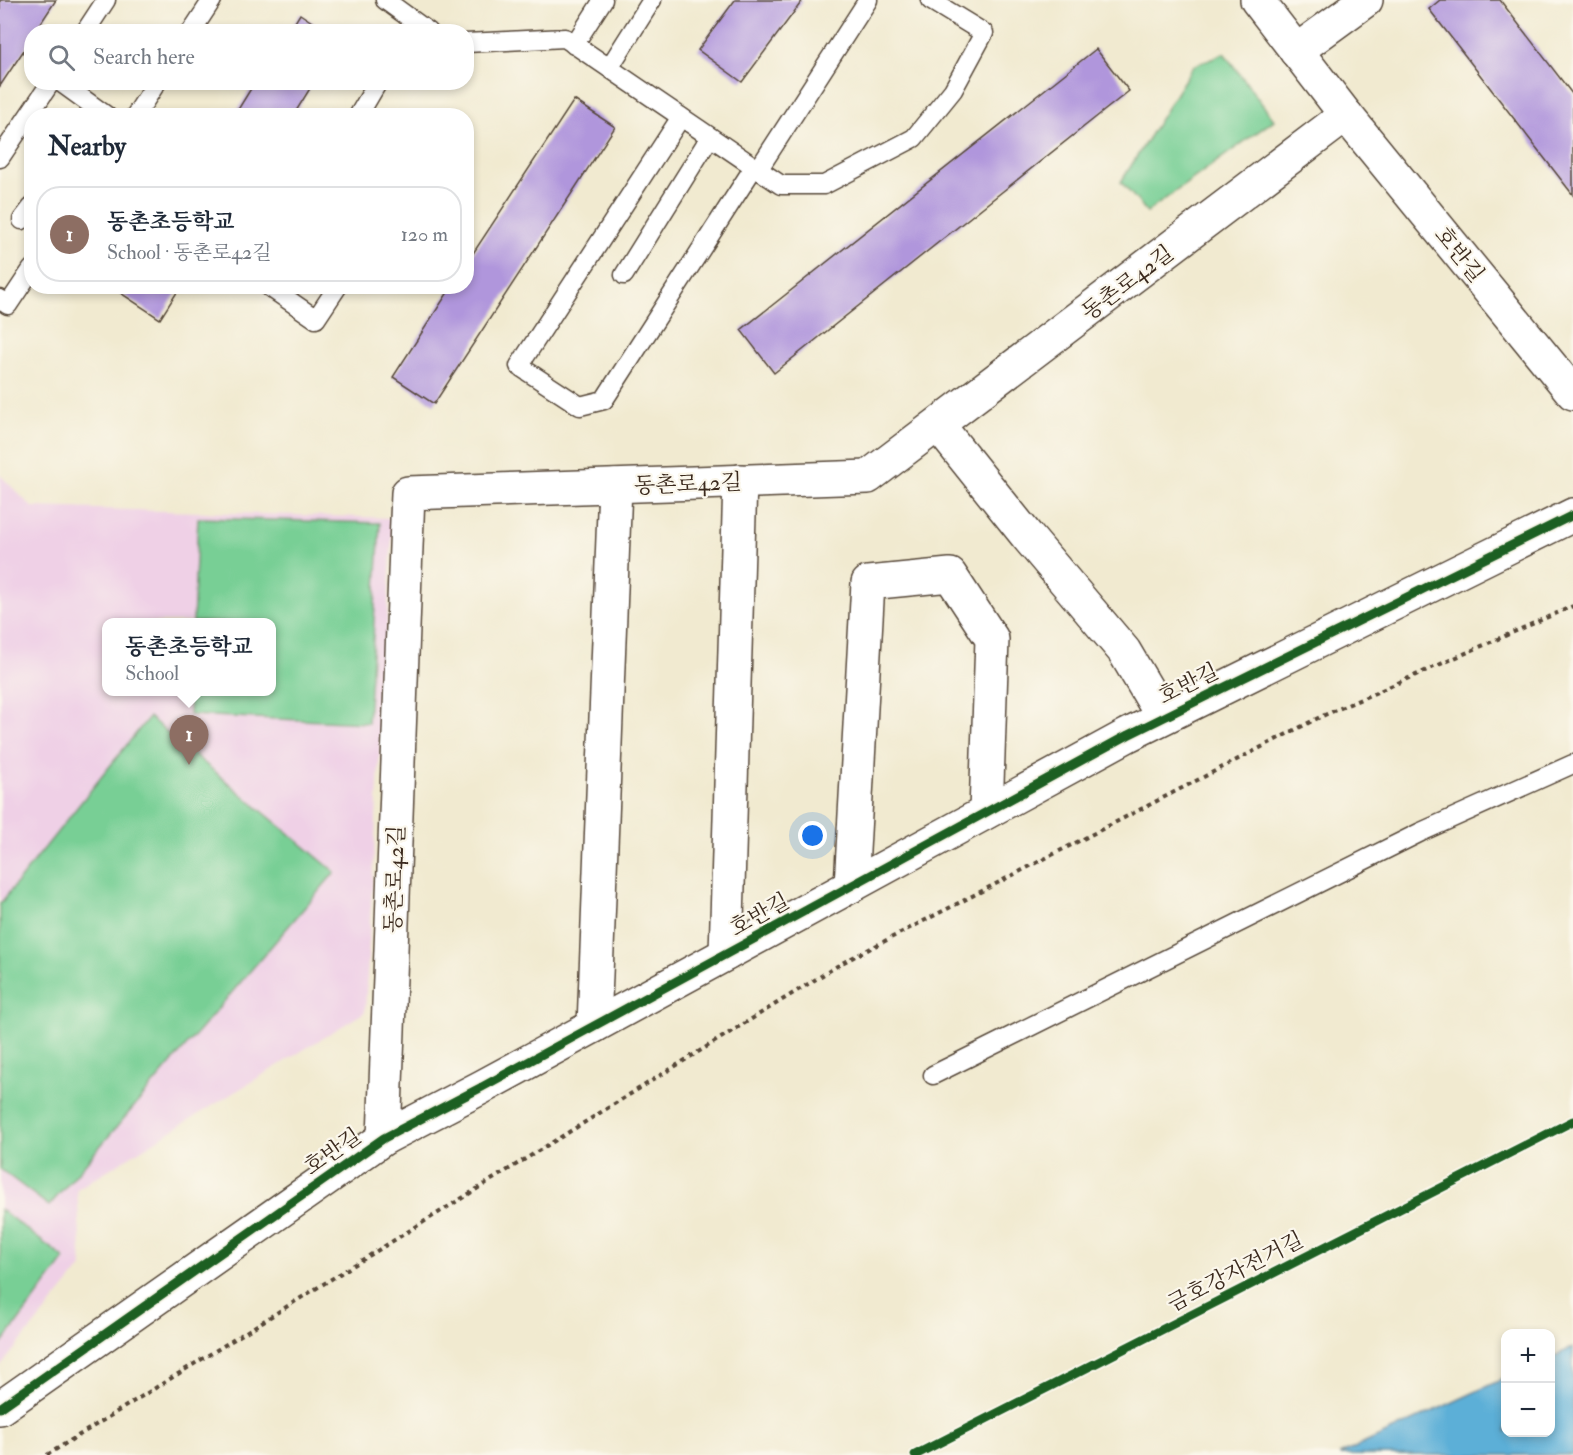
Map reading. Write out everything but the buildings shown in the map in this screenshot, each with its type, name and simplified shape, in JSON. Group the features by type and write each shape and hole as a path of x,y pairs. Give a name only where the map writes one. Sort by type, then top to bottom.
{"street":[{"path":"1257,0 1346,115"},
{"path":"1296,51 1366,0"},
{"name":"호반길","path":"1346,115 1573,393"},
{"name":"동촌로42길","path":"384,1138 408,493 868,477 1346,115"},
{"path":"938,425 1027,536 1124,651 1163,717"},
{"path":"726,954 740,481"},
{"path":"594,1026 615,486"},
{"name":"호반길","path":"0,1407 94,1344 384,1138 1163,717 1573,515"},
{"path":"851,886 868,583 950,575 992,639 986,812"}],"lane":[{"path":"90,24 106,0"},
{"path":"196,24 212,0"},
{"path":"385,0 413,24"},
{"path":"574,45 603,0"},
{"path":"609,68 652,0"},
{"path":"681,117 519,366 580,406 604,400 868,0"},
{"path":"474,43 565,38 781,185 824,185 914,138 953,90 984,33 930,0"},
{"path":"34,108 46,90"},
{"path":"70,90 93,108"},
{"path":"140,108 152,90"},
{"path":"368,108 375,90"},
{"path":"0,158 24,122"},
{"path":"624,275 710,137"},
{"path":"0,299 8,305 24,282"},
{"path":"280,294 316,318 332,294"},
{"path":"933,1075 1421,831 1573,764"}],"path":[{"path":"47,1455 842,963 1320,717 1573,606"}],"shaded area":[{"path":"0,475 32,507 393,518 365,1012 77,1189 82,1267 0,1367"}],"green space":[{"path":"1224,53 1274,120 1147,212 1121,182 1193,66"},
{"path":"198,518 380,523 368,723 189,715 190,696 276,696 276,618 193,618"},
{"path":"149,717 335,872 49,1206 0,1169 0,904"},
{"path":"0,1209 65,1259 0,1346"}],"water":[{"path":"1573,1347 1573,1455 1339,1455 1501,1380 1501,1437 1555,1437 1555,1356"}],"cycle path":[{"path":"0,1408 384,1138 482,1087 1128,735 1573,515"},
{"name":"금호강자전거길","path":"915,1455 1573,1121"}],"place":[{"name":"동촌초등학교","path":"189,765"}]}
